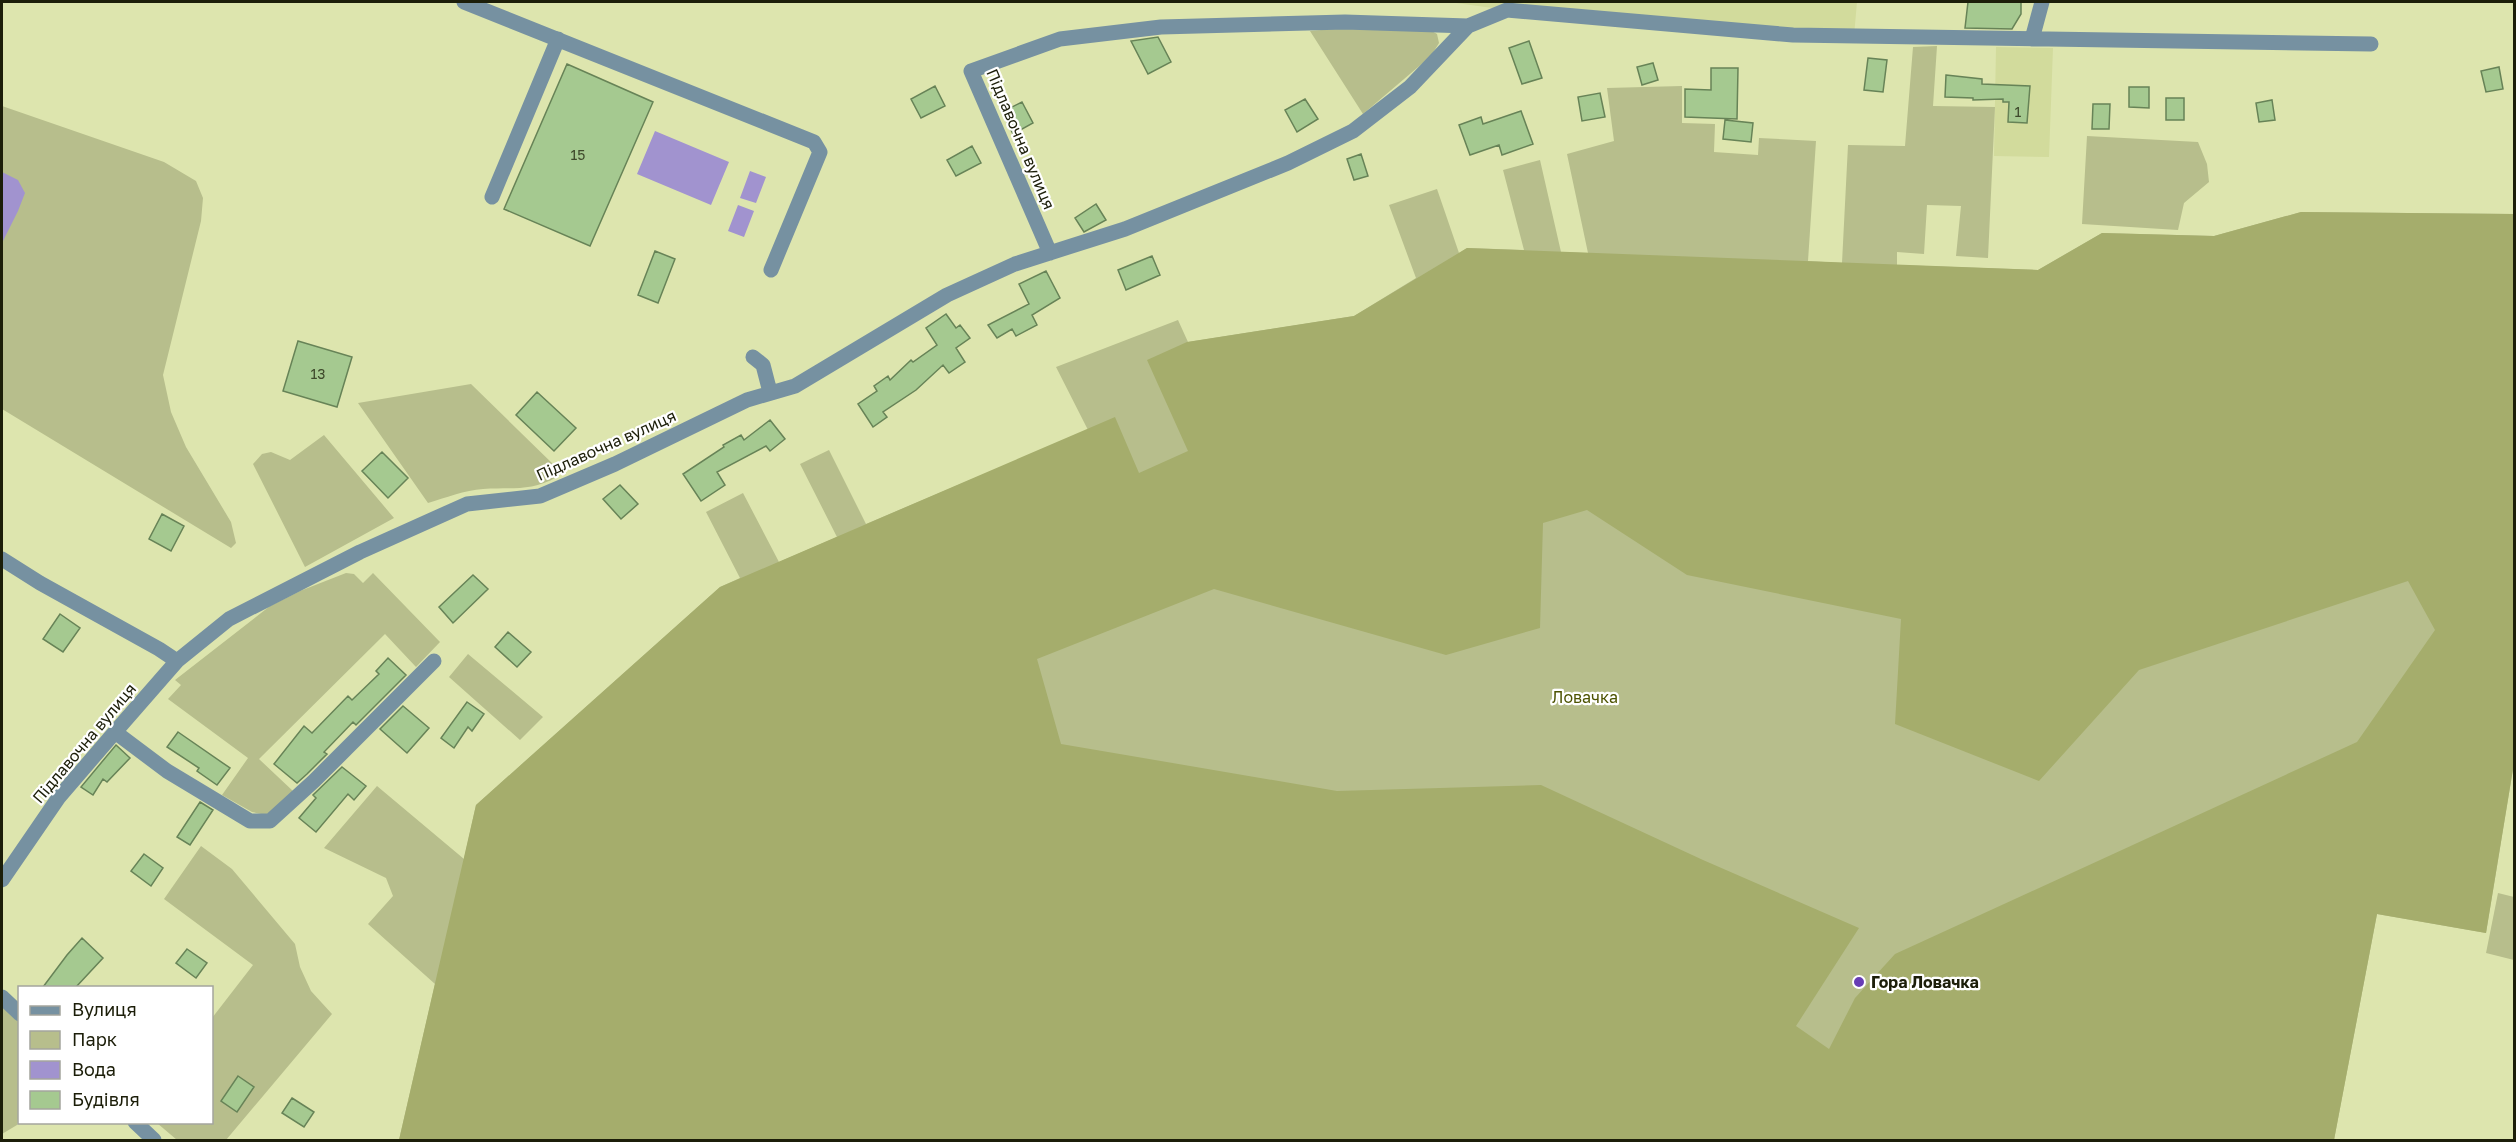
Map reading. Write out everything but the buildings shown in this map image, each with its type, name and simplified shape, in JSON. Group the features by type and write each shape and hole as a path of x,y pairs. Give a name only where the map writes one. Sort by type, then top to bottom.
{"street":[{"path":"464,2 814,142 820,152 771,270"},
{"path":"2032,39 2042,2"},
{"name":"Підлавочна вулиця","path":"2,880 59,797 115,732 177,661 229,619 360,552 467,504 540,496 615,464 747,400 795,386 947,295 1015,264 1125,229 1288,163 1353,130 1410,87 1468,26 1507,10 1792,36 2371,44"},
{"name":"Підлавочна вулиця","path":"1050,253 971,71 1060,39 1161,27 1345,22 1468,26"},
{"path":"492,197 558,39"},
{"path":"753,357 763,365 770,392"},
{"path":"2,559 40,584 177,661"},
{"path":"115,732 167,771 250,821 270,821 314,781 434,661"},
{"path":"2,997 18,1012"},
{"path":"137,1124 154,1140"}],"shaded area":[{"path":"1449,2 1857,2 1854,36 1507,10"},
{"path":"1996,47 2053,48 2049,157 1994,156"},
{"name":"Ловачка","path":"2301,212 2514,214 2514,763 2486,933 2377,914 2334,1140 399,1140 476,805 720,587 1115,417 1139,473 1188,451 1147,360 1187,342 1354,316 1467,248 2038,270 2102,233 2214,236","holes":["1587,510 1687,575 1901,619 1895,724 2039,781 2139,670 2408,581 2435,630 2357,742 1895,954 1855,998 1829,1049 1796,1026 1859,928 1703,860 1541,785 1337,791 1061,744 1037,659 1214,589 1446,655 1540,628 1543,523"]}],"green space":[{"path":"1355,27 1428,29 1437,34 1439,43 1431,56 1363,114 1310,31"},
{"name":"Ловачка","path":"1937,46 1933,106 1995,107 1988,258 1956,256 1961,206 1927,205 1924,254 1897,252 1897,265 2038,270 2102,233 2214,236 2301,212 2514,214 2514,763 2486,933 2377,914 2334,1140 399,1140 435,984 368,924 393,896 386,878 324,848 377,786 464,859 476,805 720,587 740,578 706,512 743,493 779,562 837,537 800,464 829,450 866,524 1088,430 1056,367 1178,320 1188,342 1354,316 1416,278 1389,205 1437,189 1459,253 1467,248 1524,250 1503,170 1540,160 1561,252 1588,253 1567,154 1614,141 1607,88 1682,86 1682,123 1715,124 1714,152 1758,155 1759,138 1816,141 1808,261 1842,263 1848,145 1905,146 1913,47"},
{"path":"2,106 164,162 196,181 203,198 201,221 163,375 171,412 186,447 231,522 236,543 231,548 2,409"},
{"path":"2087,136 2198,142 2207,164 2209,182 2184,203 2178,230 2082,224"},
{"path":"471,384 556,467 557,477 529,487 476,490 428,503 358,403"},
{"path":"324,435 394,518 305,567 253,464 262,454 271,452 290,460"},
{"path":"346,573 354,574 363,583 373,573 440,642 416,667 385,634 259,759 294,792 266,815 252,812 222,795 248,758 168,699 181,685 175,680 270,606 300,591"},
{"path":"468,654 543,717 520,740 449,677"},
{"path":"201,846 232,869 295,944 300,967 311,991 332,1014 226,1140 177,1140 158,1124 213,1124 213,1017 253,965 164,899"},
{"path":"2498,893 2514,897 2514,960 2486,953"},
{"path":"2,1005 18,1019 18,1119 17,1125 2,1134"}],"water":[{"path":"655,131 729,162 711,205 637,174"},
{"path":"750,171 766,177 756,203 740,198"},
{"path":"2,172 18,180 25,193 2,243"},
{"path":"738,205 754,211 744,237 728,231"}],"place":[{"name":"Гора Ловачка","path":"1859,982"}]}
